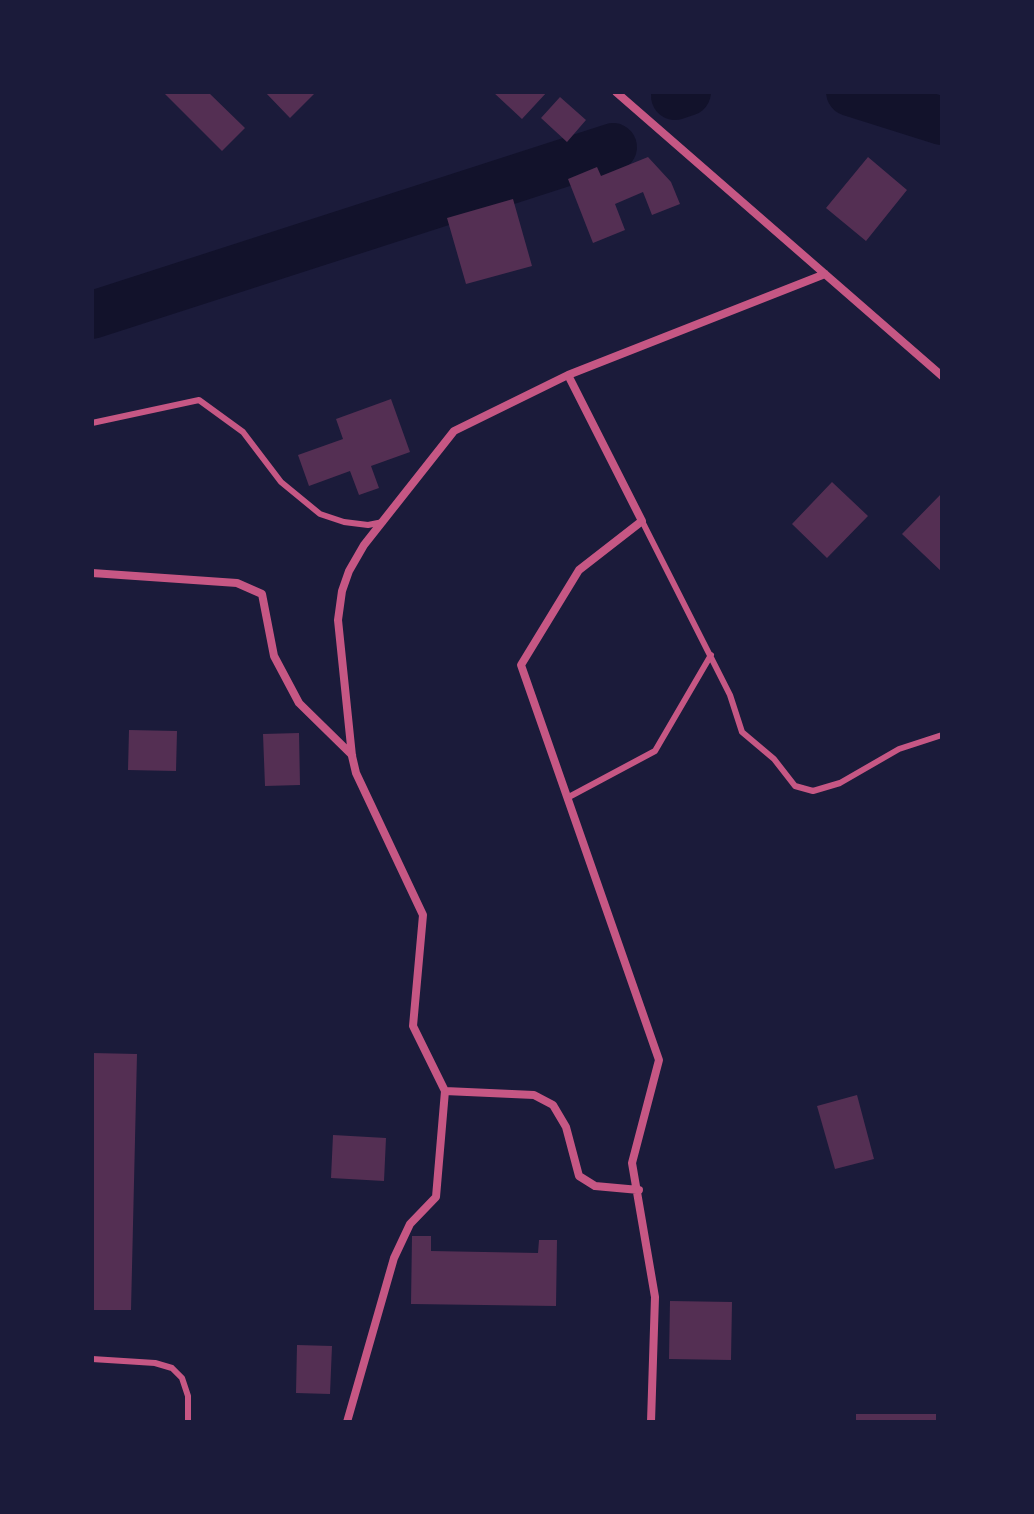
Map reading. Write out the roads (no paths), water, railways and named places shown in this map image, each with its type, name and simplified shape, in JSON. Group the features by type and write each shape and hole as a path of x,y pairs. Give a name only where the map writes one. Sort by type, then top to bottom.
{"street":[{"path":"616,92 942,376"},
{"path":"347,1422 394,1258 410,1224 436,1197 445,1091 413,1026 423,915 356,773 352,756 338,620 349,571 454,431 568,375 825,274"},
{"path":"568,375 642,521 579,570 521,665 659,1060 632,1163 655,1297 651,1422"},
{"path":"92,573 237,583 262,594 274,656 299,703 352,756"},
{"path":"445,1091 534,1095 553,1105 566,1127 579,1176 595,1186 639,1190"}],"lane":[{"path":"92,423 199,400 243,432 281,482 320,514 344,522 368,525 383,522"},
{"path":"642,521 730,695 742,732 774,759 795,786 813,791 840,783 899,749 942,735"},
{"path":"567,798 655,751 711,655"},
{"path":"92,1359 155,1363 172,1368 182,1378 188,1396 188,1422"}],"waterway":[{"path":"675,96 687,92"},
{"path":"850,92 942,121"},
{"path":"92,315 613,147"}]}
